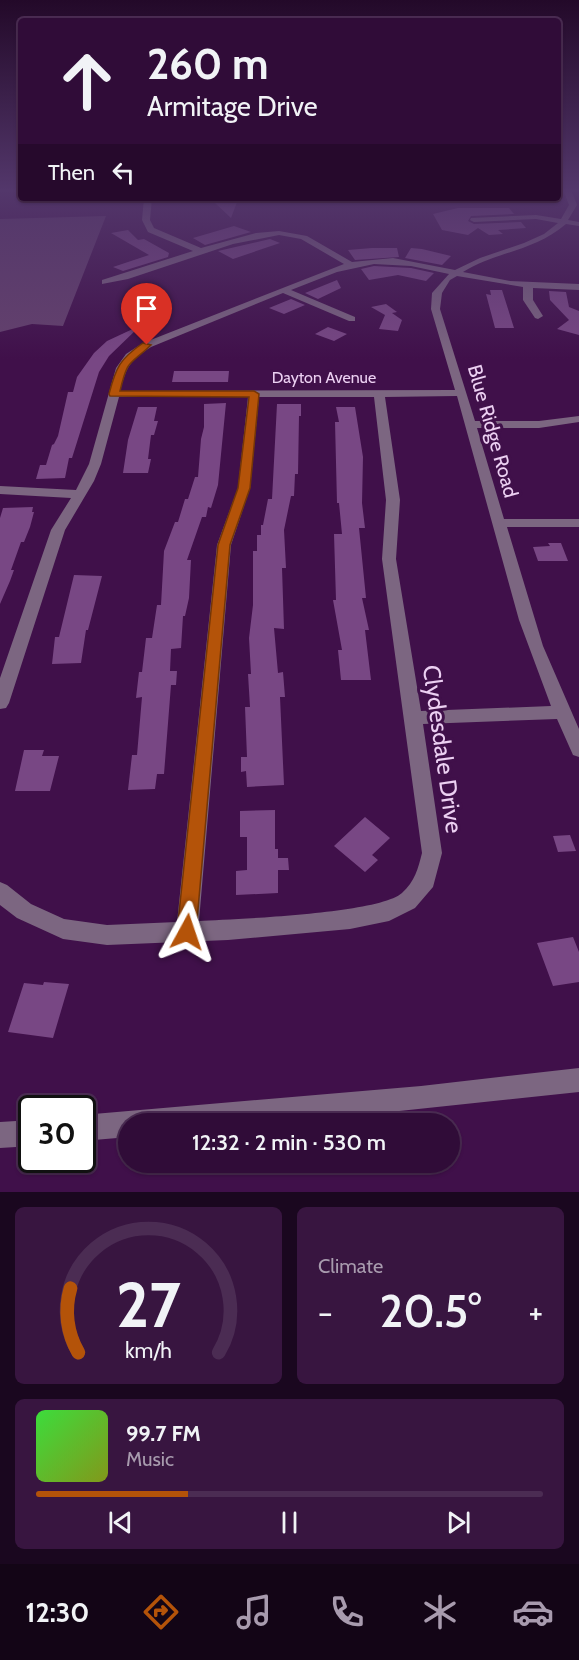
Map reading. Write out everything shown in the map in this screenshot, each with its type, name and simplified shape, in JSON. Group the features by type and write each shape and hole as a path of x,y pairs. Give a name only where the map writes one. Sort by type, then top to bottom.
{"street":[{"path":"192,248 202,252"},
{"path":"105,282 128,278 216,248"},
{"path":"322,248 350,264"},
{"name":"Blue Ridge Road","path":"523,248 480,260 456,272 436,293 435,311 535,646 579,750"},
{"path":"0,703 58,530 95,464 121,368 130,356 147,345 350,264 399,260 417,262 487,280 528,286 579,287"},
{"path":"528,286 528,300 538,316"},
{"path":"284,290 352,319"},
{"name":"Clydesdale Drive","path":"0,892 24,911 63,929 107,934 187,932 350,919 382,914 408,901 426,880 432,853 389,559 393,500 379,393"},
{"name":"Dayton Avenue","path":"114,394 461,393"},
{"path":"187,932 224,545 244,488 254,394"},
{"path":"470,424 546,424 579,419"},
{"path":"0,490 79,494"},
{"path":"499,523 579,523"},
{"path":"412,718 563,712"},
{"path":"254,1113 421,1098 579,1080"},
{"path":"96,1127 118,1125"},
{"path":"0,1136 18,1134"}],"shaded area":[{"path":"0,248 94,248 63,326 32,324 0,332"}],"building":[{"path":"136,248 159,248 169,253 168,257 123,271 113,267 149,255"},
{"path":"233,248 266,248 233,259 218,251"},
{"path":"397,248 399,257 355,260 348,250"},
{"path":"411,248 451,256 442,265 405,258"},
{"path":"374,266 411,268 434,273 426,281 398,275 369,280 361,269"},
{"path":"337,280 341,288 318,299 305,293"},
{"path":"490,290 502,290 514,328 495,328 486,294 491,295"},
{"path":"549,291 566,292 569,307 579,311 579,335 557,329 569,320 550,300"},
{"path":"291,299 305,305 284,314 269,308"},
{"path":"386,304 397,312 392,313 402,320 398,331 379,329 385,315 371,307"},
{"path":"137,327 109,356 99,372 72,458 69,458 65,478 36,479 40,465 46,465 52,445 58,436 68,392 73,392 77,377 94,353 107,341"},
{"path":"328,327 347,334 334,341 315,334"},
{"path":"174,371 229,371 228,382 172,382"},
{"path":"226,403 218,485 211,508 208,507 206,517 202,517 187,560 191,560 189,598 185,616 183,616 181,648 171,649 170,671 177,671 176,685 171,685 164,774 157,774 155,789 128,790 132,755 137,755 142,697 136,698 139,672 142,672 146,638 152,638 157,605 161,605 164,551 175,522 178,522 185,499 188,499 195,477 198,477 204,427 204,404"},
{"path":"277,404 301,404 298,474 295,474 294,496 291,496 284,530 286,568 282,568 284,629 274,628 278,673 283,672 285,697 280,697 284,785 247,787 246,771 241,772 241,757 247,757 245,707 250,707 248,674 251,674 249,638 253,605 253,551 257,551 257,535 261,535 261,525 263,525 268,499 272,499"},
{"path":"138,407 157,407 154,421 158,421 154,435 151,435 148,459 151,459 148,473 123,473 128,440"},
{"path":"336,407 355,407 363,457 362,503 365,528 359,528 366,598 362,598 369,630 365,630 371,680 341,680 338,650 342,650 333,600 336,600 334,534 342,534 339,503 337,503 335,422 339,422"},
{"path":"33,507 30,527 24,542 21,542 11,570 14,570 0,604 0,518 3,508"},
{"path":"548,543 561,543 568,561 538,561 533,547 550,546"},
{"path":"74,575 102,576 88,630 86,630 81,663 52,664 55,637 59,637"},
{"path":"24,750 44,750 42,756 59,756 50,791 15,791"},
{"path":"275,810 275,849 278,849 278,858 288,858 289,870 278,870 278,893 236,895 236,871 247,870 247,837 240,837 240,811"},
{"path":"365,817 390,838 372,855 378,860 365,872 334,846"},
{"path":"570,835 576,851 558,852 553,836"},
{"path":"573,937 579,952 579,982 553,986 537,943"},
{"path":"44,982 69,984 53,1038 8,1032 24,983 43,985"}],"route":[{"path":"147,345 130,356 121,368 114,394 254,394 244,488 224,545 187,932"}]}
